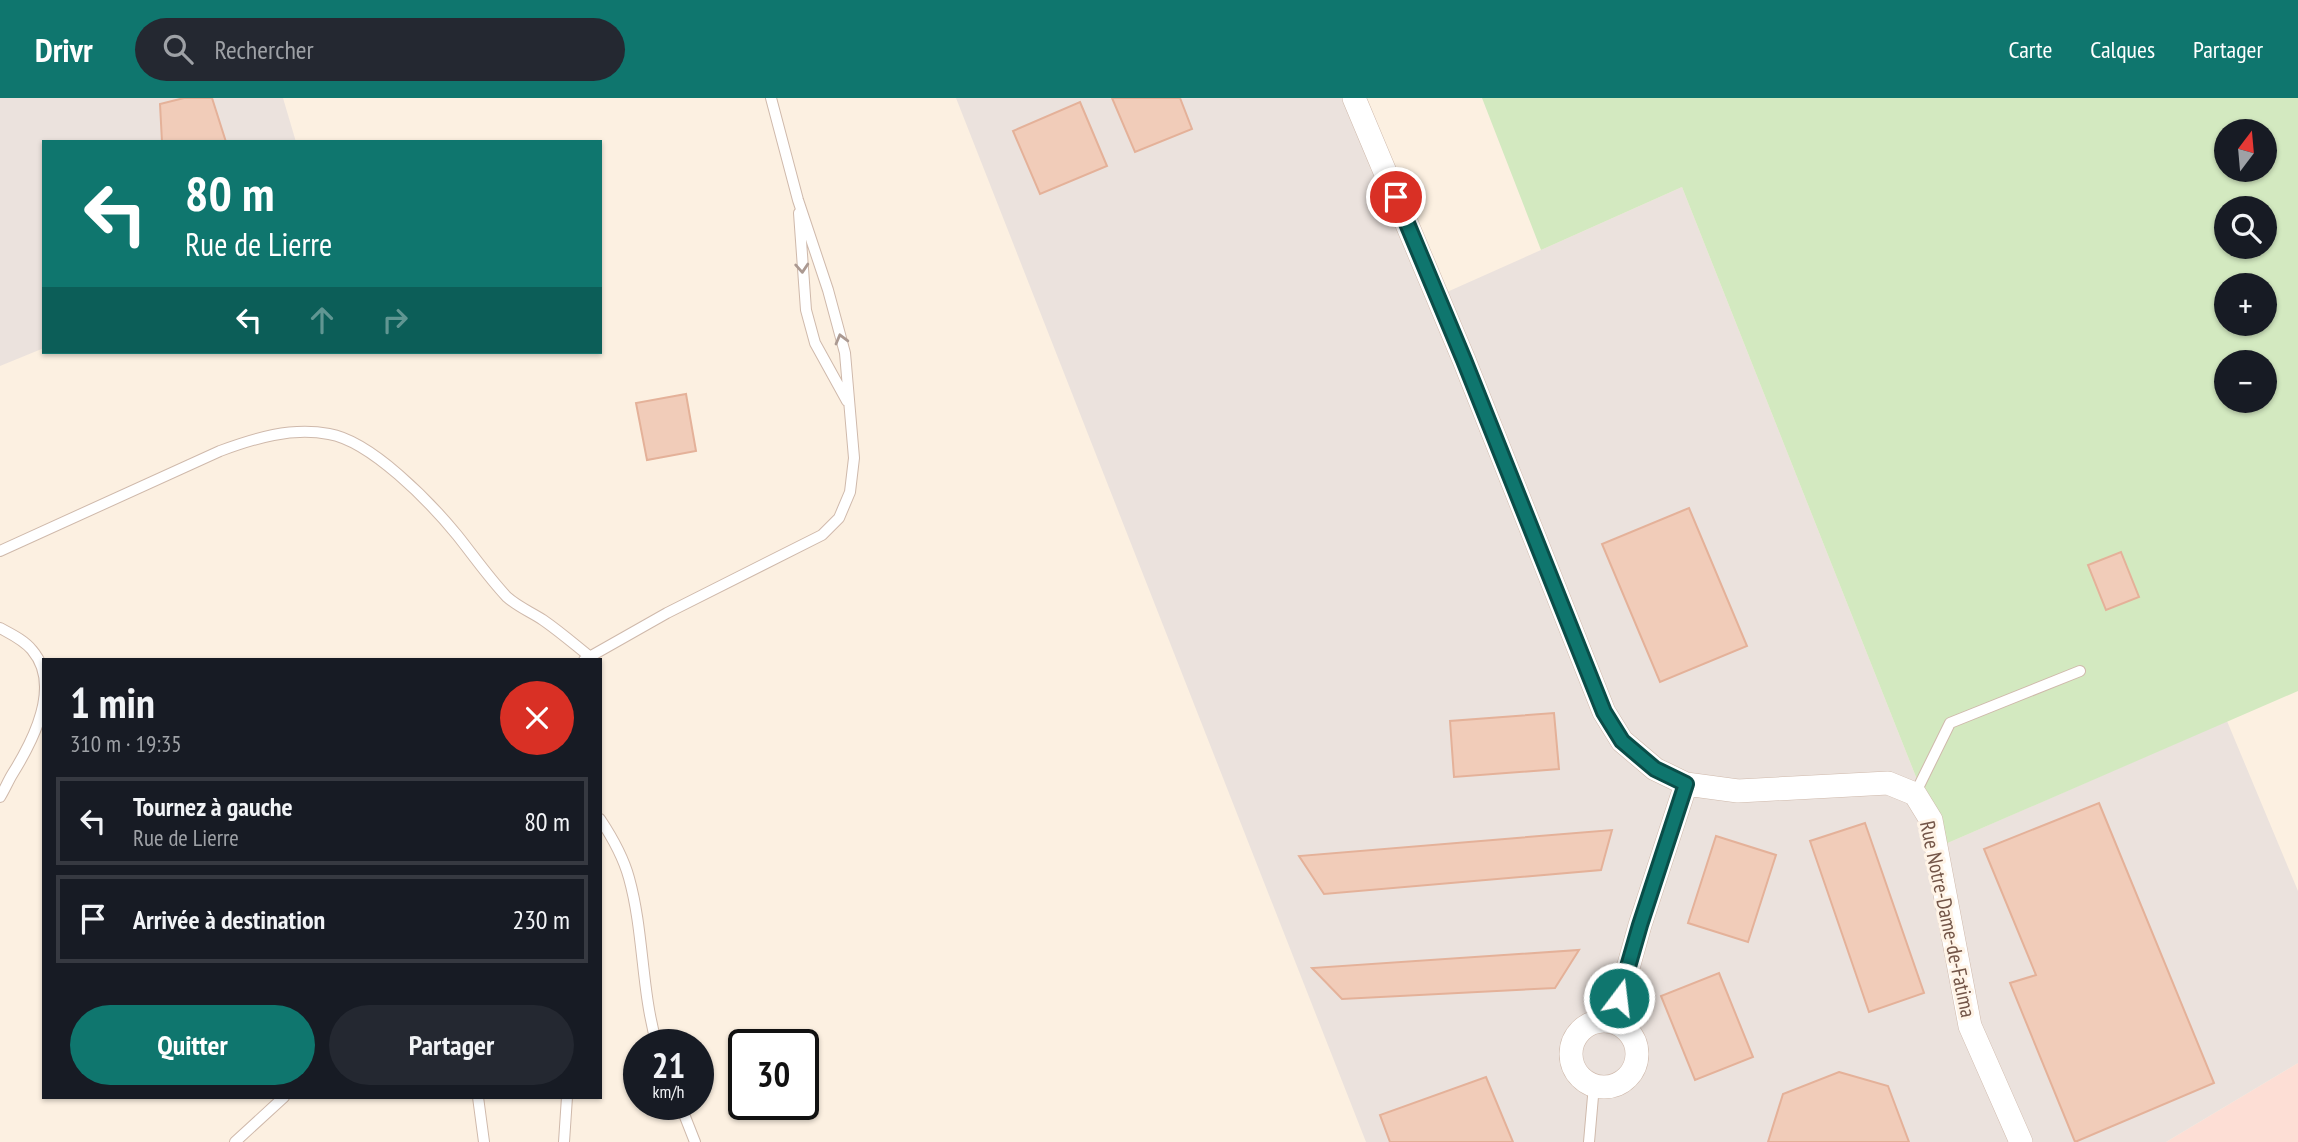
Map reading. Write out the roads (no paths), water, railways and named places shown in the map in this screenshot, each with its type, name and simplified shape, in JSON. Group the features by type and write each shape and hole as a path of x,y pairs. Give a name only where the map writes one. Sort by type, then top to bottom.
{"street":[{"name":"Rue Notre-Dame-de-Fatima","path":"1354,98 1464,360 1604,712 1622,741 1655,769 1686,784 1738,791 1888,783 1915,794 1931,820 1970,1026 2021,1142"},
{"path":"1613,1022 1640,925 1686,784"},
{"path":"1613,1022 1630,1034 1637,1054 1635,1065 1630,1074 1612,1086 1594,1085 1582,1079 1575,1070 1571,1048 1582,1029 1591,1023 1613,1022"}],"lane":[{"path":"0,551 253,438 286,433 332,434 379,459 403,480 450,527 508,597 565,636 587,658 667,613 822,535 839,518 850,492 854,458 845,352 798,200 771,98"},
{"path":"798,200 806,310 815,343 850,406"},
{"path":"0,628 26,643 34,652 42,674"},
{"path":"1915,794 1950,723 2080,671"},
{"path":"0,797 33,740 42,708"},
{"path":"602,822 616,844 629,875 654,1029"},
{"path":"1589,1142 1594,1085"},
{"path":"235,1142 282,1099"},
{"path":"478,1099 484,1142"},
{"path":"564,1142 567,1099"},
{"path":"686,1120 695,1142"}]}
